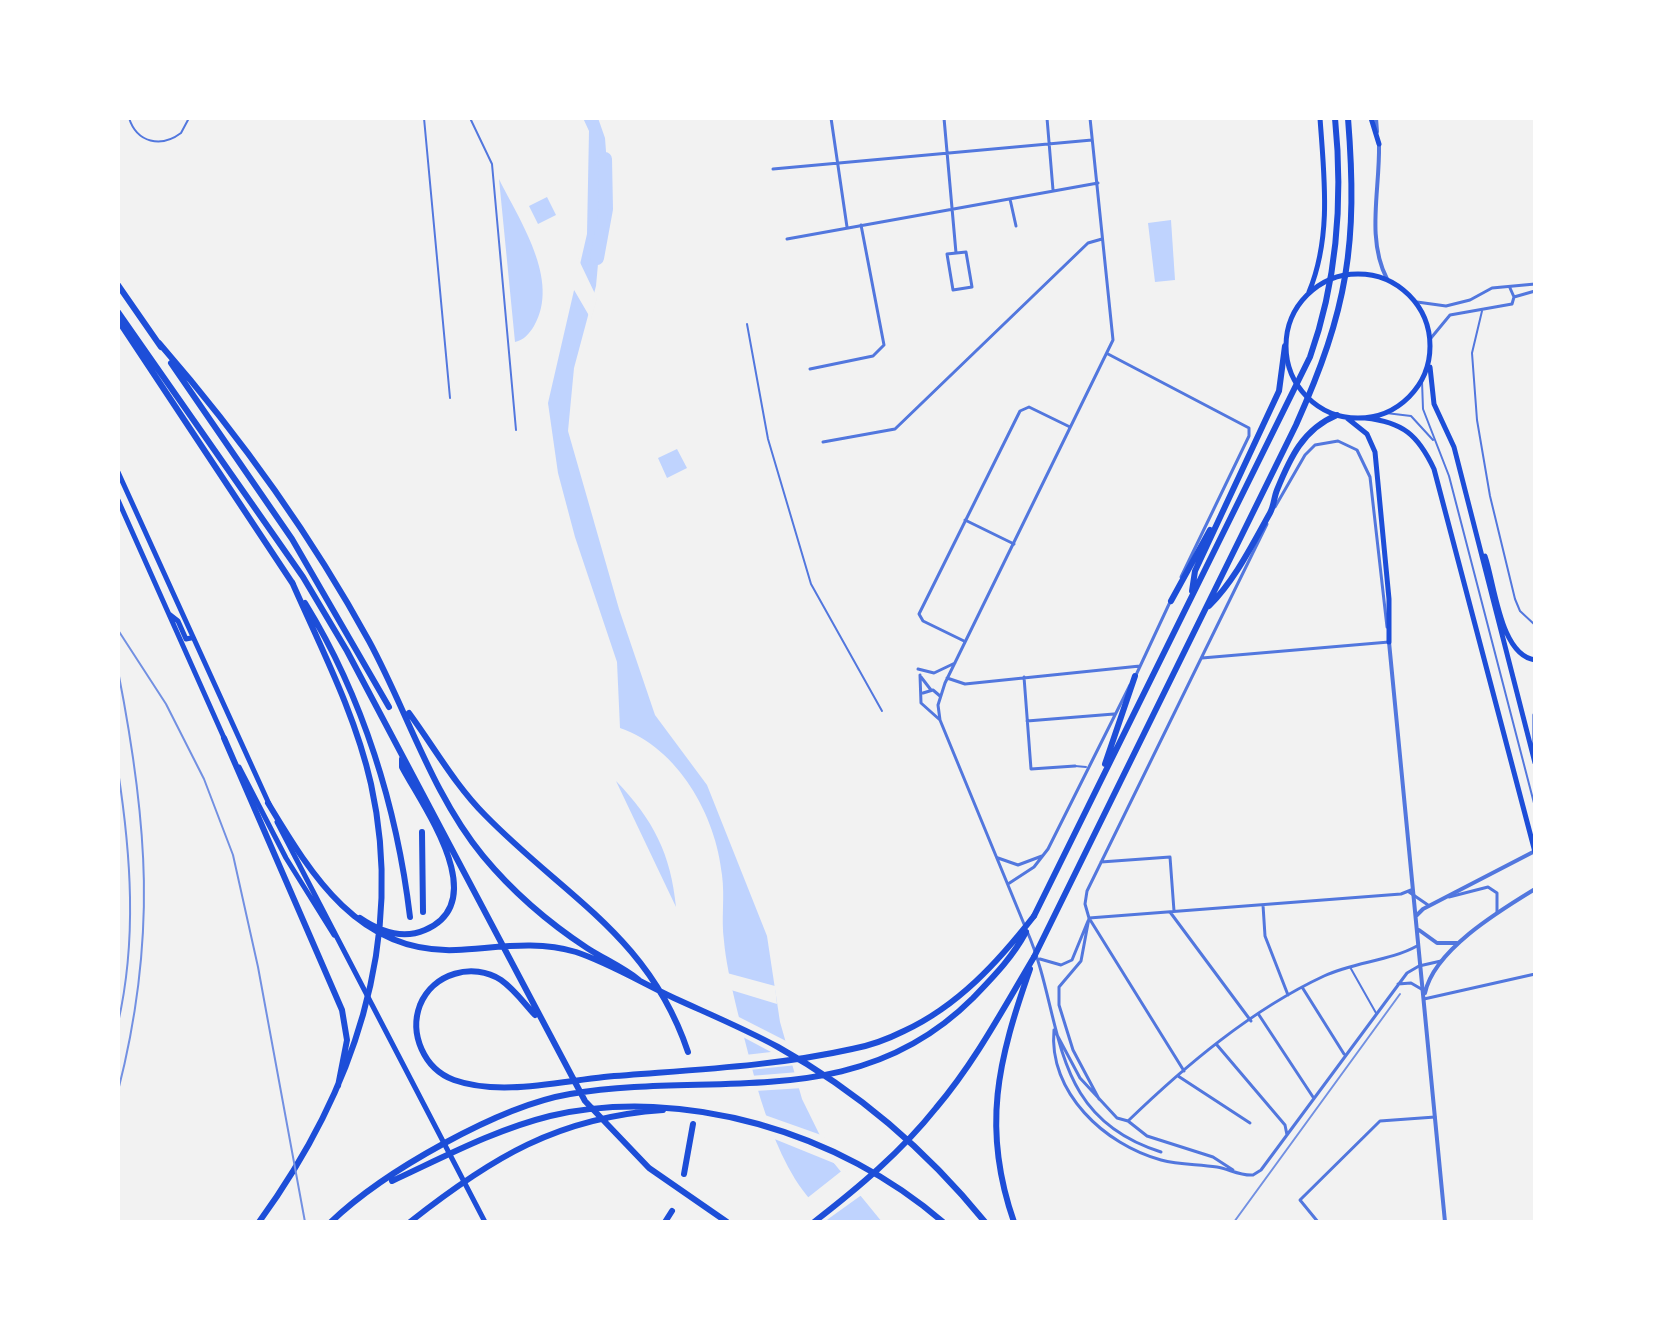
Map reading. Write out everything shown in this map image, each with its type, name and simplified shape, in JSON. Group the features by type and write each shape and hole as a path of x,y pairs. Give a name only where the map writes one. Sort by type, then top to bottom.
{"highway":[{"path":"331,1222 369,1192 431,1152 498,1117 537,1102 605,1091 813,1079 868,1065 937,1028 968,1003 1006,963 1034,916 1281,418 1318,333 1326,302 1338,218 1335,118"},
{"path":"1014,1222 1004,1193 997,1150 995,1106 1006,1037 1037,958 1296,425 1330,345 1350,252 1352,169 1348,118"},
{"path":"118,285 292,539 389,707"},
{"path":"118,312 303,577 585,1101 632,1152 674,1188 727,1222"},
{"path":"118,320 324,634 377,762 398,843 410,917"},
{"path":"159,343 283,503 351,611 402,704 454,815 482,856 504,881 558,928 645,984"},
{"path":"1192,597 1195,571 1279,391 1285,346"},
{"path":"1204,611 1228,587 1271,512 1276,492 1305,435 1316,424 1337,415"},
{"path":"1171,601 1228,499"},
{"path":"259,1222 304,1153 338,1090 355,1049 376,964 382,908 381,847 371,783 353,723 292,582"},
{"path":"1104,772 1135,676"},
{"path":"402,704 484,814 626,942 653,975 672,1008 688,1052"},
{"path":"224,738 342,1010 347,1040 338,1090"},
{"path":"392,937 421,932 434,925 450,907 455,889 449,857 402,767 402,756"},
{"path":"268,803 307,868 336,902 365,924 392,937 451,950 510,945 558,948 585,955 806,1063 859,1101 926,1157 985,1222"},
{"path":"422,832 423,912"},
{"path":"542,1024 507,984 492,975 475,971 457,972 441,980 423,999 417,1015 421,1048 435,1069 456,1081 483,1086 724,1065 854,1049 882,1040 946,1007 1008,950 1034,916"},
{"path":"814,1222 862,1183 937,1108 1037,958"},
{"path":"369,1192 498,1131 538,1120 611,1107 679,1108 719,1115 823,1149 900,1190 943,1222"},
{"path":"410,1222 470,1176 534,1139 570,1125 617,1114 679,1108"},
{"path":"684,1174 693,1124"},
{"path":"665,1222 672,1211"}],"main road":[{"path":"1320,118 1324,220 1318,267 1309,292 1291,317 1285,346 1292,376 1316,404 1337,415 1405,428 1420,442 1434,469 1535,851"},
{"path":"1374,118 1379,144"},
{"path":"1309,292 1322,283 1361,273 1387,279 1417,302 1431,338 1429,362 1434,404 1454,447 1535,763"},
{"path":"1365,418 1386,413 1400,405 1422,381 1429,362"},
{"path":"1346,417 1367,434 1375,452 1389,599 1389,642"},
{"path":"118,472 268,803 428,1118 485,1222"},
{"path":"118,500 224,738 286,858 340,943"},
{"path":"1477,537 1511,646 1522,656 1535,660"},
{"path":"168,613 178,621 186,639 191,638"},
{"path":"1535,715 1535,743"}],"street":[{"path":"129,118 142,137 158,143 181,133 189,118"},
{"path":"424,118 450,398"},
{"path":"470,118 492,164 516,430"},
{"path":"831,118 847,227"},
{"path":"944,118 956,253"},
{"path":"1047,118 1053,190"},
{"path":"940,720 939,703 946,681 1113,340 1090,118"},
{"path":"773,169 1093,140"},
{"path":"1379,144 1374,240 1377,259 1387,279"},
{"path":"787,239 1098,183"},
{"path":"1010,199 1016,226"},
{"path":"810,369 873,356 884,345 861,225"},
{"path":"823,442 895,429 1088,243 1104,239"},
{"path":"966,252 972,287 953,290 947,254 956,253 966,252"},
{"path":"1417,302 1442,306 1476,297 1484,290 1535,284"},
{"path":"1510,287 1514,297"},
{"path":"1431,338 1450,315 1506,307 1514,297 1535,291"},
{"path":"1476,297 1480,310 1472,361 1486,476 1515,599 1520,611 1535,625"},
{"path":"747,324 768,439 811,584 882,711"},
{"path":"1008,884 1028,872 1044,855 1086,767 1140,666 1249,436 1249,428 1108,354"},
{"path":"1422,381 1423,409 1452,486 1535,807"},
{"path":"965,642 923,621 919,614 1020,411 1029,407 1070,427"},
{"path":"1386,413 1411,416 1437,444"},
{"path":"1184,1071 1089,918 1085,904 1087,891 1262,538 1271,512 1305,455 1315,445 1338,441 1357,450 1370,477 1417,915 1417,946 1445,1222"},
{"path":"965,520 1014,544"},
{"path":"1202,658 1389,642"},
{"path":"918,669 934,673 955,663"},
{"path":"923,693 946,681 965,684 1140,666"},
{"path":"939,703 920,675 921,703 932,709 940,720 1020,912 1048,995 1054,1030 1066,1067 1088,1102 1123,1134 1161,1152"},
{"path":"1024,677 1031,769 1086,767"},
{"path":"932,709 939,703"},
{"path":"1027,721 1114,714"},
{"path":"1417,915 1535,851"},
{"path":"998,858 1018,865 1030,863 1044,855"},
{"path":"1101,862 1170,857 1172,911 1251,1021"},
{"path":"1089,918 1409,892 1414,886"},
{"path":"1446,898 1488,887 1499,899 1496,916"},
{"path":"1424,999 1427,984 1441,961 1461,941 1535,889"},
{"path":"1409,892 1429,906"},
{"path":"1263,905 1265,936 1288,995"},
{"path":"1037,958 1055,965 1067,964 1079,945 1089,918"},
{"path":"1089,918 1081,961 1059,987 1059,1005 1073,1050 1102,1105"},
{"path":"1417,929 1437,943 1451,945 1461,941"},
{"path":"1128,1121 1215,1045 1288,995 1350,966 1417,946"},
{"path":"1054,1030 1053,1044 1067,1088 1102,1130 1150,1157 1248,1176 1261,1170 1344,1054 1410,970 1441,961"},
{"path":"1350,966 1376,1013"},
{"path":"1424,999 1535,974"},
{"path":"1398,984 1411,983 1423,990"},
{"path":"1302,987 1344,1054"},
{"path":"1259,1015 1313,1097"},
{"path":"1054,1030 1080,1078 1102,1105 1120,1120 1128,1121 1147,1136 1213,1157 1234,1172"},
{"path":"1215,1045 1285,1125 1287,1135"},
{"path":"1178,1076 1250,1123"},
{"path":"1318,1222 1300,1203 1302,1198 1380,1121 1435,1117"}],"water":[{"path":"583,118 598,118 605,138 607,165 596,286 574,368 568,431 619,609 655,715 707,785 767,936 780,1022 802,1099 833,1162 882,1222 829,1222 788,1167 761,1099 732,989 723,933 722,875 712,830 690,786 676,767 660,751 620,728 617,662 575,537 558,473 548,403 587,234 589,131"},
{"path":"499,179 534,251 543,289 541,308 534,326 526,336 515,342"},
{"path":"547,197 556,215 538,224 529,206"},
{"path":"1171,220 1175,280 1155,282 1148,223"},
{"path":"677,449 687,468 667,478 658,458"},
{"path":"616,781 640,809 658,838 670,870 676,907"}],"pier":[{"path":"576,254 597,298 591,319 570,283"},
{"path":"727,973 775,986 777,1004 731,990"},
{"path":"737,1016 790,1043 797,1065 749,1070 745,1055 771,1052 741,1036"},
{"path":"799,1072 803,1088 755,1091 750,1076"},
{"path":"762,1114 824,1136 841,1166 772,1138"},
{"path":"844,1169 863,1194 824,1222 806,1199"}],"waterway":[{"path":"597,258 606,209 605,159"}],"railway":[{"path":"118,630 166,704 204,779 233,855 258,967 305,1222"},
{"path":"118,671 136,779 144,881 139,983 118,1091"},
{"path":"118,771 130,897 128,960 118,1023"},
{"path":"1234,1222 1400,994"}]}
